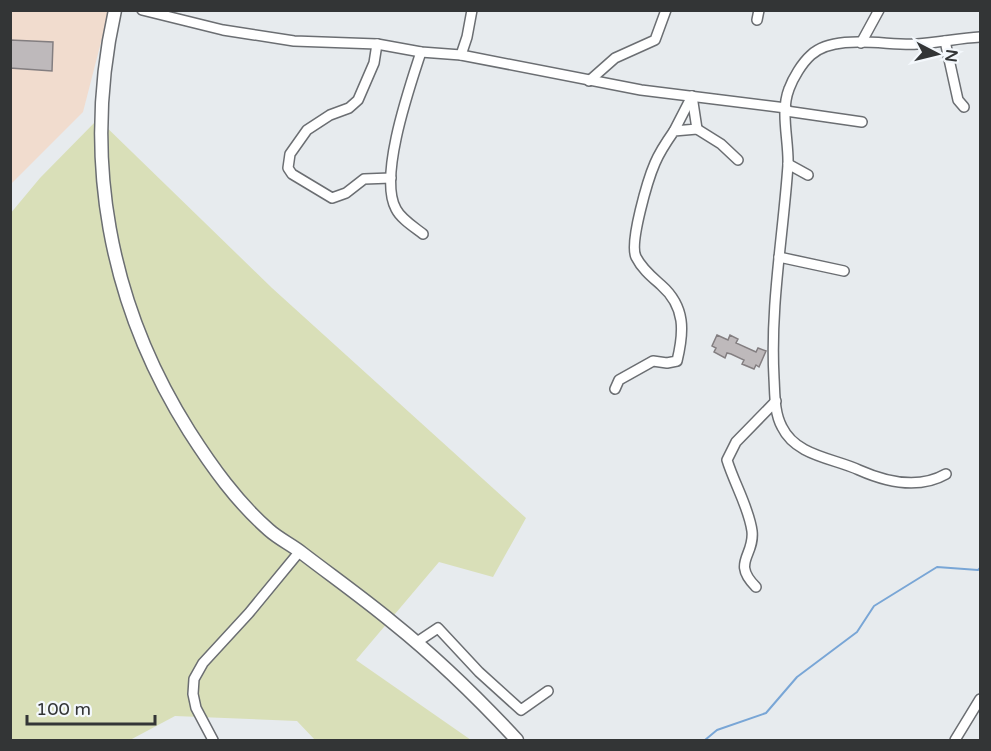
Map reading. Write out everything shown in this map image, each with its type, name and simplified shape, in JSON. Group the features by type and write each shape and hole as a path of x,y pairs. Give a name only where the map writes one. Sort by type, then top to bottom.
{"main road":[{"path":"112,15 101,121 103,187 118,275 139,338 171,402 209,463 262,524 417,642 481,701 517,741"}],"street":[{"path":"142,10 204,26 282,39 376,44 421,52 461,55 589,81 862,122"},
{"path":"461,55 472,10"},
{"path":"589,81 615,58 654,40 666,10"},
{"path":"861,43 879,10"},
{"path":"946,474 938,479 903,483 834,463 794,442 782,429 776,401 773,299 788,164 786,109 789,89 811,54 826,45 918,44 981,38"},
{"path":"945,41 958,100 964,107"},
{"path":"376,44 375,63 358,100 349,108 330,115 307,129 290,154 288,168 298,179 332,198 346,193 364,178 391,178"},
{"path":"421,52 394,146 391,178 395,208 423,234"},
{"path":"692,96 697,129"},
{"path":"615,389 619,380 653,362 677,361 683,330 679,307 672,296 640,263 634,249 654,165 692,96"},
{"path":"674,131 697,129 721,144 738,160"},
{"path":"788,164 808,175"},
{"path":"779,257 844,271"},
{"path":"756,587 746,576 744,560 752,534 749,520 727,460 736,442 776,401"},
{"path":"213,741 196,708 193,694 194,679 202,663 249,613 300,551"},
{"path":"417,642 438,628 479,672 520,710 548,691"},
{"path":"955,741 981,699"}],"shaded area":[{"path":"11,11 109,11 83,112 11,184"}],"green space":[{"path":"98,119 272,288 526,518 493,577 439,562 356,660 471,740 315,740 297,721 175,716 130,740 11,740 10,214 40,178"}],"building":[{"path":"10,40 53,42 52,71 10,68"},
{"path":"717,335 728,340 730,335 738,339 736,343 756,352 758,348 766,351 759,367 756,365 754,369 742,364 744,360 731,354 727,353 725,358 714,352 716,348 712,346"}],"waterway":[{"path":"705,740 717,730 766,713 797,677 857,632 874,606 937,567 978,570 980,568"}]}
